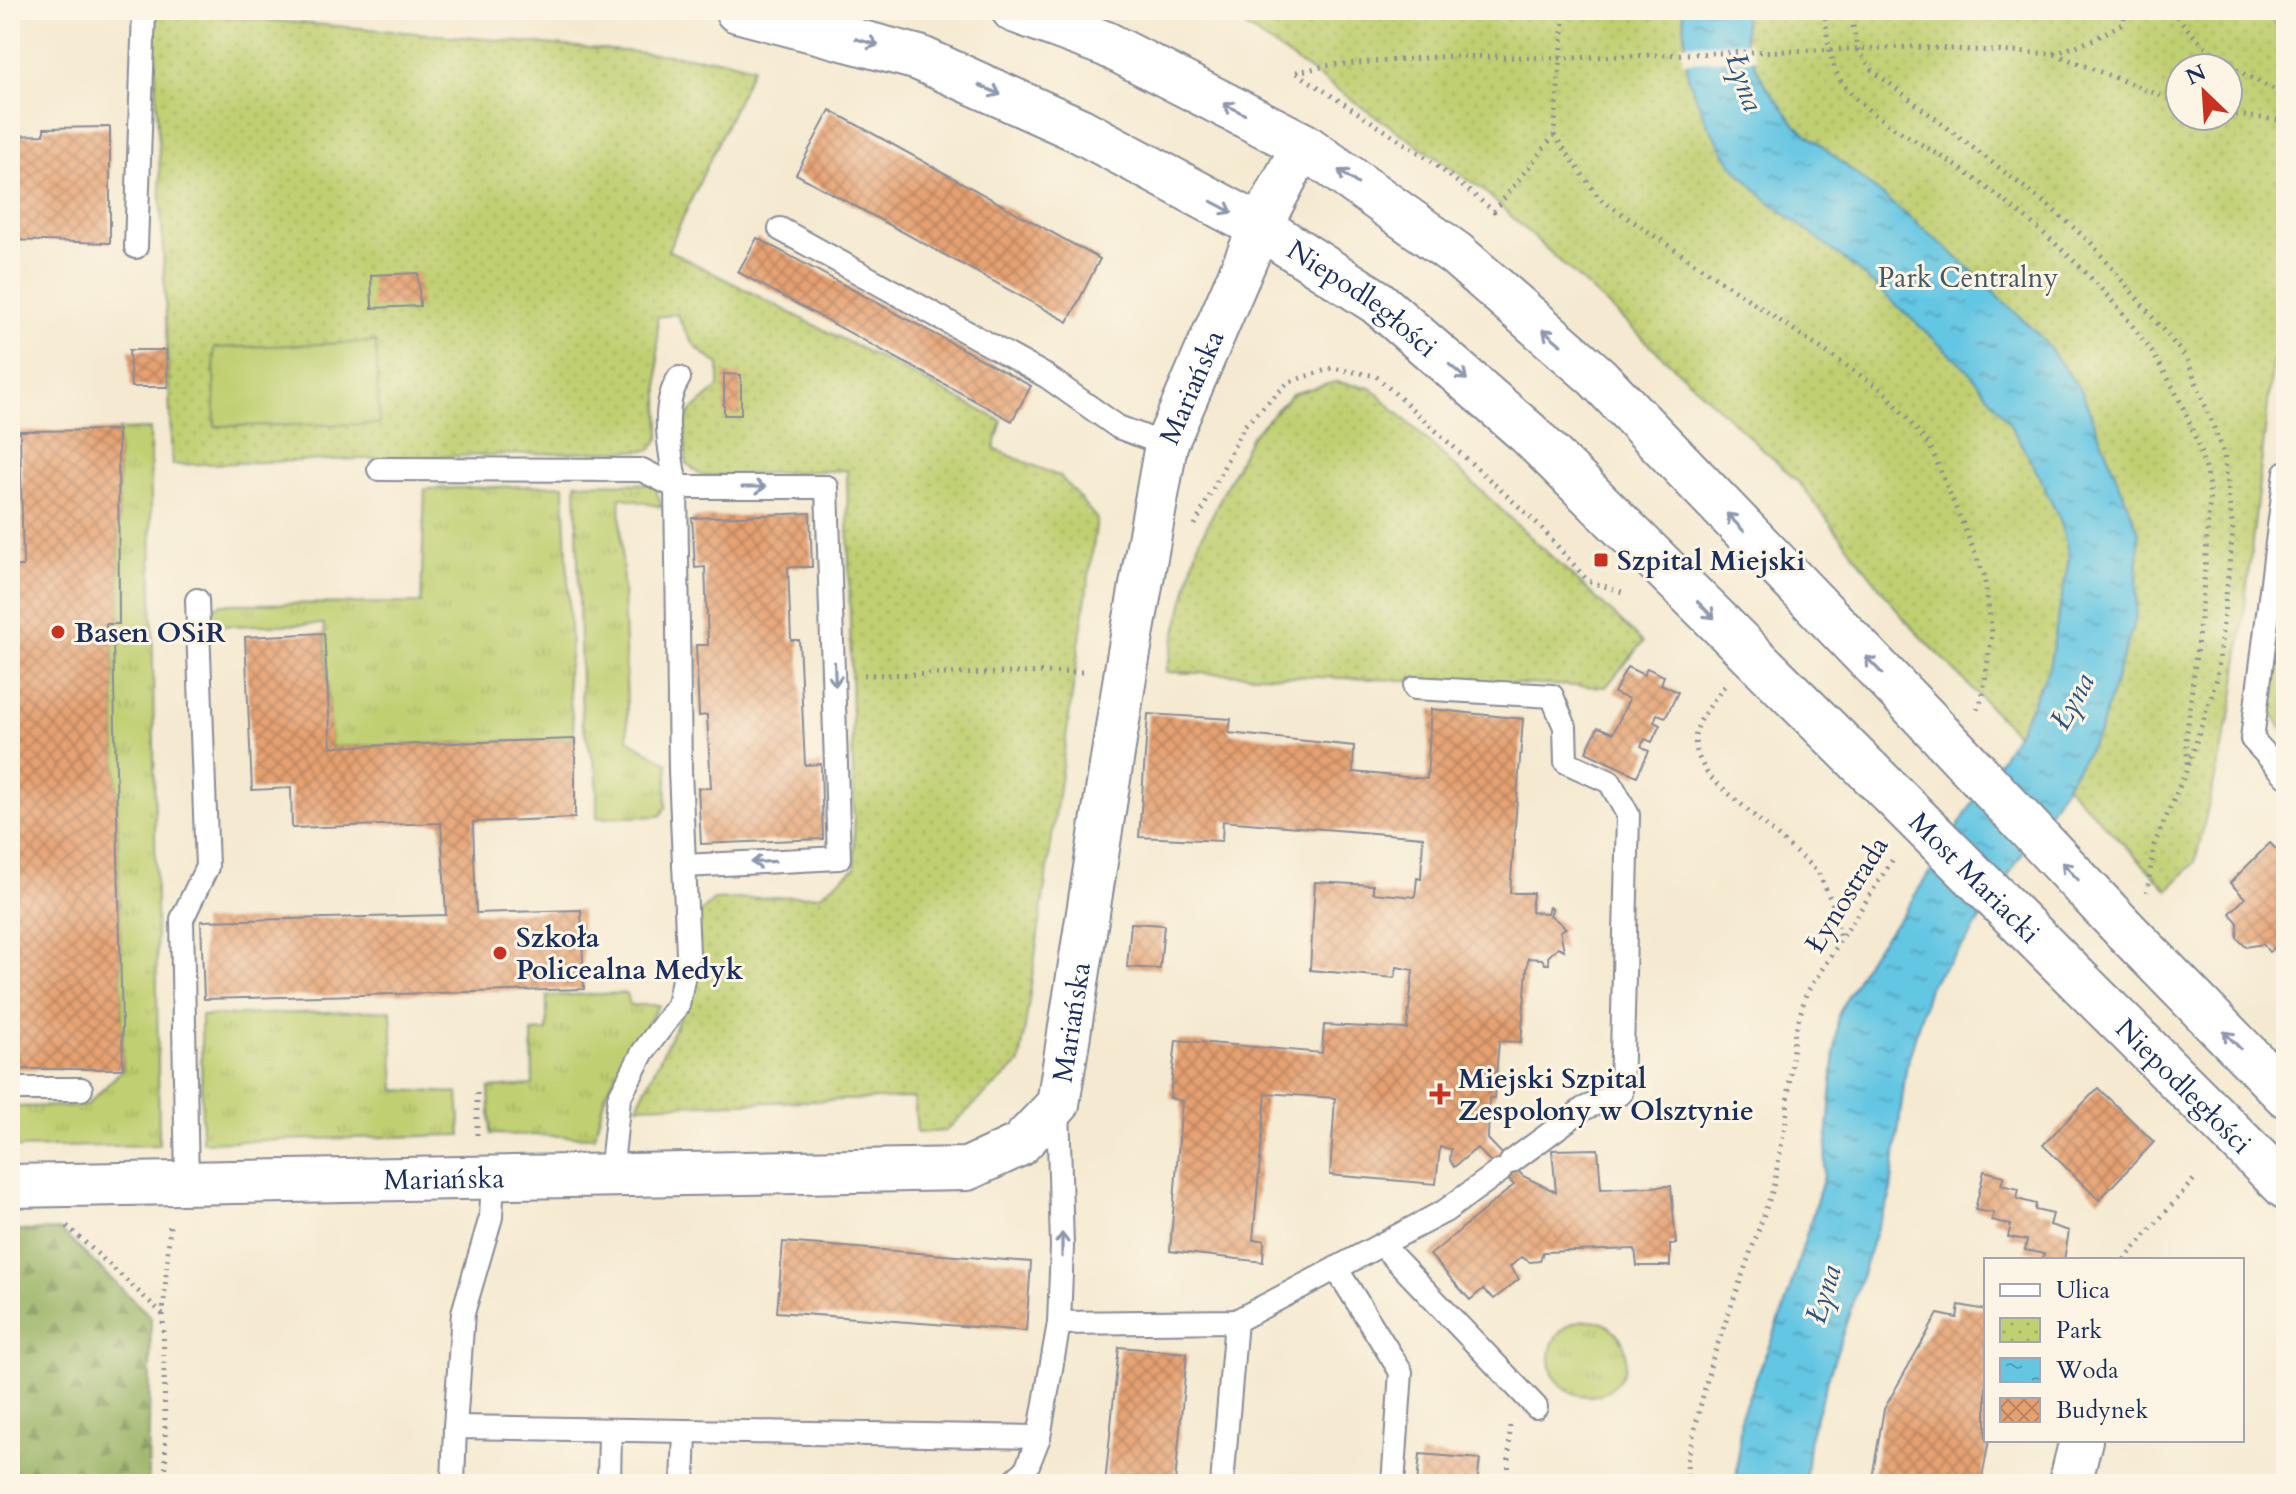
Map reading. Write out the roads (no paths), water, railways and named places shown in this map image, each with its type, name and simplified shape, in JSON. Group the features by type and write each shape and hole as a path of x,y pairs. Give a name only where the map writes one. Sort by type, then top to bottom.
{"street":[{"name":"Niepodległości","path":"737,10 824,30 919,58 1079,130 1260,227 1377,302 1528,433 1869,771"},
{"path":"1014,10 1106,44 1303,145 1456,254 1597,377 1928,721 2134,915 2286,1095"},
{"name":"Mariańska","path":"10,1186 179,1198 485,1164 611,1175 967,1169 1019,1145 1058,1104 1125,679 1166,445 1260,227 1303,145"},
{"name":"Most Mariacki","path":"1869,771 2082,984"},
{"name":"Niepodległości","path":"2082,984 2286,1187"},
{"path":"2070,1484 2080,1442"}],"lane":[{"path":"136,247 144,10"},
{"path":"780,229 1046,376 1118,427 1166,445"},
{"path":"611,1175 619,1098 643,1052 678,1005 688,954 676,487 669,433 670,391 679,378"},
{"path":"379,469 642,470 676,487 827,487 839,858 684,866"},
{"path":"2286,472 2252,739 2286,776"},
{"path":"179,1198 182,919 207,867 197,600"},
{"path":"1059,1323 1236,1321 1445,1211 1583,1109 1621,1093 1628,815 1610,782 1566,762 1565,727 1552,696 1415,688"},
{"path":"10,1089 81,1089"},
{"path":"1010,1484 1026,1470 1039,1437 1059,1323 1062,1247 1058,1104"},
{"path":"453,1484 463,1313 491,1217 485,1164"},
{"path":"1382,1245 1536,1407"},
{"path":"1336,1268 1401,1372 1393,1484"},
{"path":"1222,1484 1236,1321"},
{"path":"455,1427 1039,1437"},
{"path":"609,1484 610,1431"},
{"path":"683,1484 685,1433"}],"water":[{"name":"Łyna","path":"1683,10 1744,10 1745,43 1764,83 1796,125 1954,254 2042,338 2082,392 2139,532 2136,616 2099,733 1966,942 1930,984 1906,1069 1890,1198 1878,1225 1810,1434 1805,1484 1736,1484 1741,1415 1784,1309 1824,1176 1838,1015 1868,958 1905,911 2021,726 2049,667 2069,558 2061,522 2034,466 2006,418 1967,369 1856,269 1760,194 1730,162 1707,123 1688,78"}],"place":[{"name":"Szpital Miejski","path":"1601,560"},
{"name":"Basen OSiR","path":"58,632"},
{"name":"Szkoła Policealna Medyk","path":"500,953"},
{"name":"Miejski Szpital Zespolony w Olsztynie","path":"1440,1094"}],"park label":[{"name":"Park Centralny","path":"1968,277"}]}
